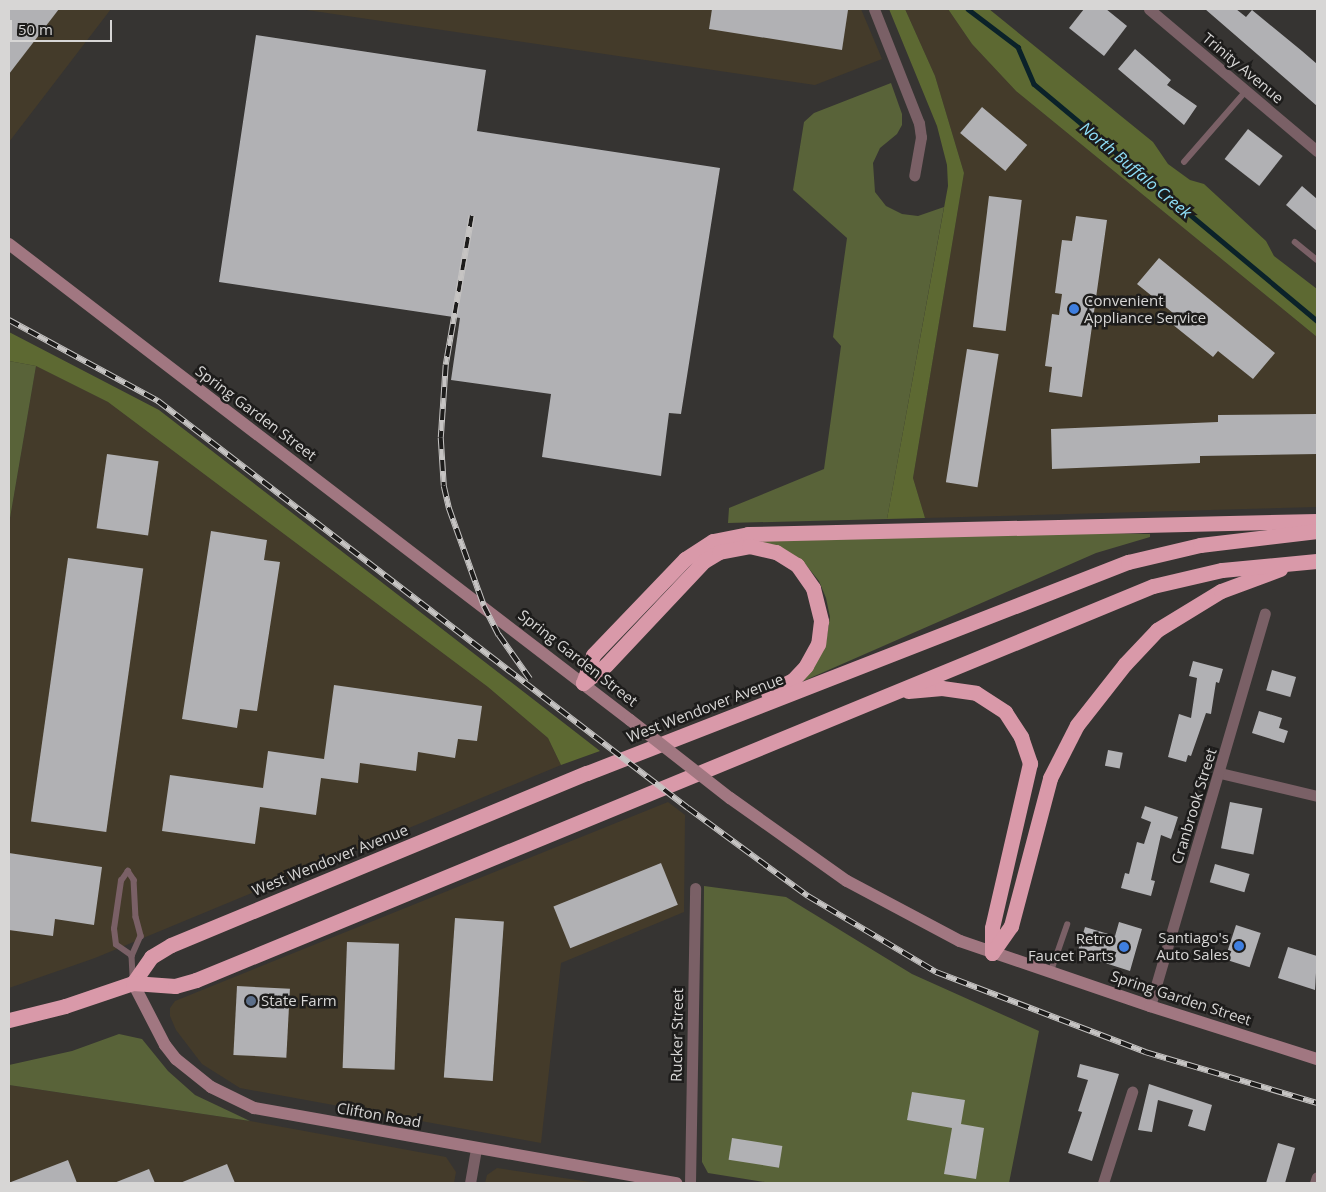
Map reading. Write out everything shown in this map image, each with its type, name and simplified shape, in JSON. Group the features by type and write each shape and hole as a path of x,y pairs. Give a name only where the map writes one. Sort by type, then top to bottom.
{"highway":[{"path":"583,683 593,655 685,559 713,541 748,534 1317,521"},
{"name":"West Wendover Avenue","path":"133,983 151,957 171,945 587,773 1128,562 1200,545 1317,531"},
{"path":"583,683 606,665 694,571 719,552 749,546 776,552 797,565 813,588 820,610 820,632 813,657 800,674 770,692 587,773"},
{"path":"9,1020 65,1006 133,983 175,986 196,980 1153,586 1222,570 1317,561"},
{"path":"992,953 1012,926 1039,811 1062,750 1125,664 1156,630 1190,607 1221,591 1300,562"},
{"path":"894,692 942,688 976,693 1005,712 1021,736 1030,763 992,928 992,953"}],"main road":[{"name":"Spring Garden Street","path":"9,244 583,683 730,798 818,862 882,902 960,941 992,953 1317,1059"},
{"name":"Clifton Road","path":"133,983 164,1045 196,1077 234,1100 276,1113 676,1183"}],"street":[{"path":"874,9 918,123 921,137 914,175"},
{"name":"Trinity Avenue","path":"1149,9 1317,151"},
{"name":"Cranbrook Street","path":"1150,1006 1220,773 1265,613"},
{"path":"1220,773 1317,796"},
{"name":"Rucker Street","path":"690,1183 695,888"},
{"path":"1103,1183 1132,1092"},
{"path":"470,1183 476,1148"},
{"path":"1315,1183 1317,1177"}],"lane":[{"path":"1184,162 1246,91"},
{"path":"1295,242 1317,260"},
{"path":"132,956 116,945 114,929 121,881 128,870 134,880 136,917 141,936 132,956 133,983"},
{"path":"1050,973 1068,925"}],"shaded area":[{"path":"9,9 111,9 9,142"},
{"path":"300,9 861,9 882,59 815,85"},
{"path":"905,9 948,9 972,44 1016,91 1317,337 1317,507 925,518 913,478 964,173 935,76"},
{"path":"36,366 108,402 488,687 548,738 561,765 95,958 9,988 9,524"},
{"path":"668,802 685,815 684,912 561,963 541,1143 240,1088 202,1064 176,1030 170,1016 170,1008 175,1001"},
{"path":"9,1085 250,1121 446,1157 456,1172 454,1183 9,1183"},
{"path":"497,1168 597,1183 485,1183 487,1175"}],"green space":[{"path":"889,9 905,9 935,76 964,173 913,478 925,518 887,519 948,186 947,165 937,126"},
{"path":"948,9 989,9 1153,142 1168,164 1190,180 1204,184 1266,241 1274,256 1317,289 1317,337 1016,91 972,44"},
{"path":"891,83 902,114 902,125 897,134 880,148 873,163 875,192 886,206 902,214 918,216 944,207 887,519 728,523 729,508 824,469 841,346 833,337 847,238 793,190 804,122 814,113"},
{"path":"9,332 159,410 600,751 561,765 548,738 488,687 108,402 36,366 9,361"},
{"path":"9,361 36,366 9,524"},
{"path":"1095,533 1150,534 1150,537 1096,553 801,682 825,648 830,617 826,598 819,581 806,565 789,552 762,542 762,539"},
{"path":"704,886 786,897 912,974 1039,1031 1009,1183 771,1183 708,1173 702,1162"},
{"path":"119,1034 142,1039 168,1071 195,1095 250,1121 9,1085 9,1065 72,1051"}],"building":[{"path":"9,9 59,9 9,74"},
{"path":"712,9 848,10 842,50 709,29"},
{"path":"1084,9 1106,9 1127,26 1104,56 1069,28"},
{"path":"1205,9 1236,9 1246,17 1252,10 1302,51 1317,64 1317,106"},
{"path":"256,35 486,70 477,131 720,168 681,414 669,413 661,476 542,457 551,394 451,380 460,318 219,282"},
{"path":"1135,49 1171,80 1167,85 1197,106 1184,125 1118,69"},
{"path":"982,107 1027,145 1005,171 960,133"},
{"path":"1248,129 1283,156 1259,186 1225,159"},
{"path":"1302,186 1317,199 1317,231 1286,205"},
{"path":"989,196 1022,200 1006,331 973,327"},
{"path":"1076,216 1107,220 1082,397 1049,392 1052,367 1045,366 1052,314 1059,315 1062,294 1055,293 1062,240 1072,241"},
{"path":"1159,258 1275,353 1253,379 1218,351 1213,357 1167,320 1173,313 1137,284"},
{"path":"967,349 999,354 977,487 946,482"},
{"path":"1317,414 1317,454 1200,456 1200,463 1052,469 1051,429 1218,422 1218,415"},
{"path":"107,454 158,461 148,536 97,528"},
{"path":"211,531 267,540 264,560 280,562 257,711 240,709 237,728 182,719"},
{"path":"68,558 143,569 106,832 31,821"},
{"path":"1193,661 1223,669 1219,683 1216,682 1211,714 1206,713 1191,756 1188,755 1186,762 1168,757 1179,714 1191,718 1197,678 1189,676"},
{"path":"1272,670 1296,677 1290,697 1266,690"},
{"path":"334,685 482,706 477,741 458,739 455,758 418,752 416,771 360,763 358,783 321,778 316,815 260,807 255,844 162,831 170,775 263,788 268,751 324,759"},
{"path":"1259,711 1282,718 1279,728 1288,731 1284,743 1252,733"},
{"path":"1108,750 1123,753 1120,769 1105,766"},
{"path":"1230,802 1262,808 1253,854 1221,848"},
{"path":"1145,806 1178,817 1171,839 1161,835 1151,880 1155,881 1151,896 1121,888 1125,873 1129,874 1137,842 1144,844 1151,822 1141,818"},
{"path":"9,853 102,867 94,925 55,919 53,936 9,930"},
{"path":"661,863 678,905 570,948 553,906"},
{"path":"1215,864 1250,874 1244,892 1210,882"},
{"path":"455,918 504,921 493,1081 444,1078"},
{"path":"1119,922 1142,929 1130,971 1077,954 1085,927 1115,936"},
{"path":"1236,925 1261,933 1250,967 1225,959"},
{"path":"347,942 399,944 395,1070 343,1068"},
{"path":"1288,947 1317,956 1315,990 1278,978"},
{"path":"237,986 290,989 286,1058 233,1055"},
{"path":"1080,1064 1119,1074 1092,1161 1068,1153 1082,1112 1078,1111 1088,1080 1077,1077"},
{"path":"1149,1084 1212,1105 1205,1131 1188,1126 1193,1110 1158,1100 1152,1132 1138,1130"},
{"path":"912,1092 965,1100 961,1124 984,1128 976,1179 944,1174 952,1128 907,1120"},
{"path":"732,1138 782,1146 779,1168 729,1160"},
{"path":"1278,1143 1295,1148 1285,1183 1266,1183"},
{"path":"68,1160 77,1183 11,1182"},
{"path":"227,1164 235,1183 180,1183"},
{"path":"149,1169 155,1183 114,1183"}],"waterway":[{"name":"North Buffalo Creek","path":"968,9 1018,47 1034,84 1317,321"}],"railway":[{"path":"472,216 446,365 441,438 444,486 449,508 484,606 499,635 530,679"},
{"path":"9,320 158,401 688,808 808,896 936,972 1145,1052 1317,1103"}],"place":[{"name":"Convenient Appliance Service","path":"1074,309"},
{"name":"Santiago's Auto Sales","path":"1239,946"},
{"name":"Retro Faucet Parts","path":"1124,947"},
{"name":"State Farm","path":"251,1001"}]}
